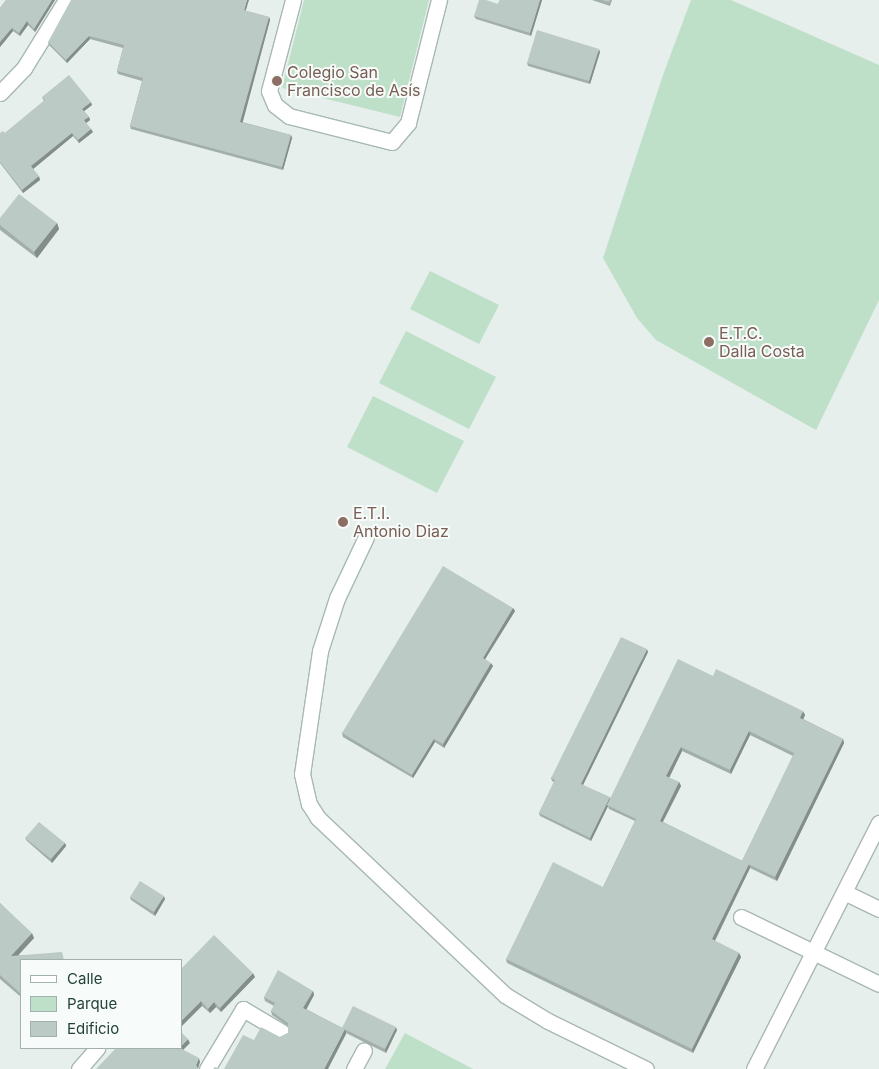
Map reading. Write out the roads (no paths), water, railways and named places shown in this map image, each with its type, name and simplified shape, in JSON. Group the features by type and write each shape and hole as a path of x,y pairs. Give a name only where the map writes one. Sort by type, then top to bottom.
{"street":[{"path":"0,93 24,68 66,0"},
{"path":"293,0 270,81 269,91 275,105 289,116 392,142 408,123 439,0"},
{"path":"366,537 338,598 320,651 302,774 309,804 318,818 505,995 555,1025 646,1069"},
{"path":"754,1069 879,823"},
{"path":"844,892 879,909"},
{"path":"741,917 879,984"},
{"path":"207,1069 243,1009 282,1032"},
{"path":"79,1069 96,1049"},
{"path":"354,1069 364,1050"}],"place":[{"name":"Colegio San Francisco de Asís","path":"277,81"},
{"name":"E.T.C. Dalla Costa","path":"709,342"},
{"name":"E.T.I. Antonio Diaz","path":"343,522"}]}
